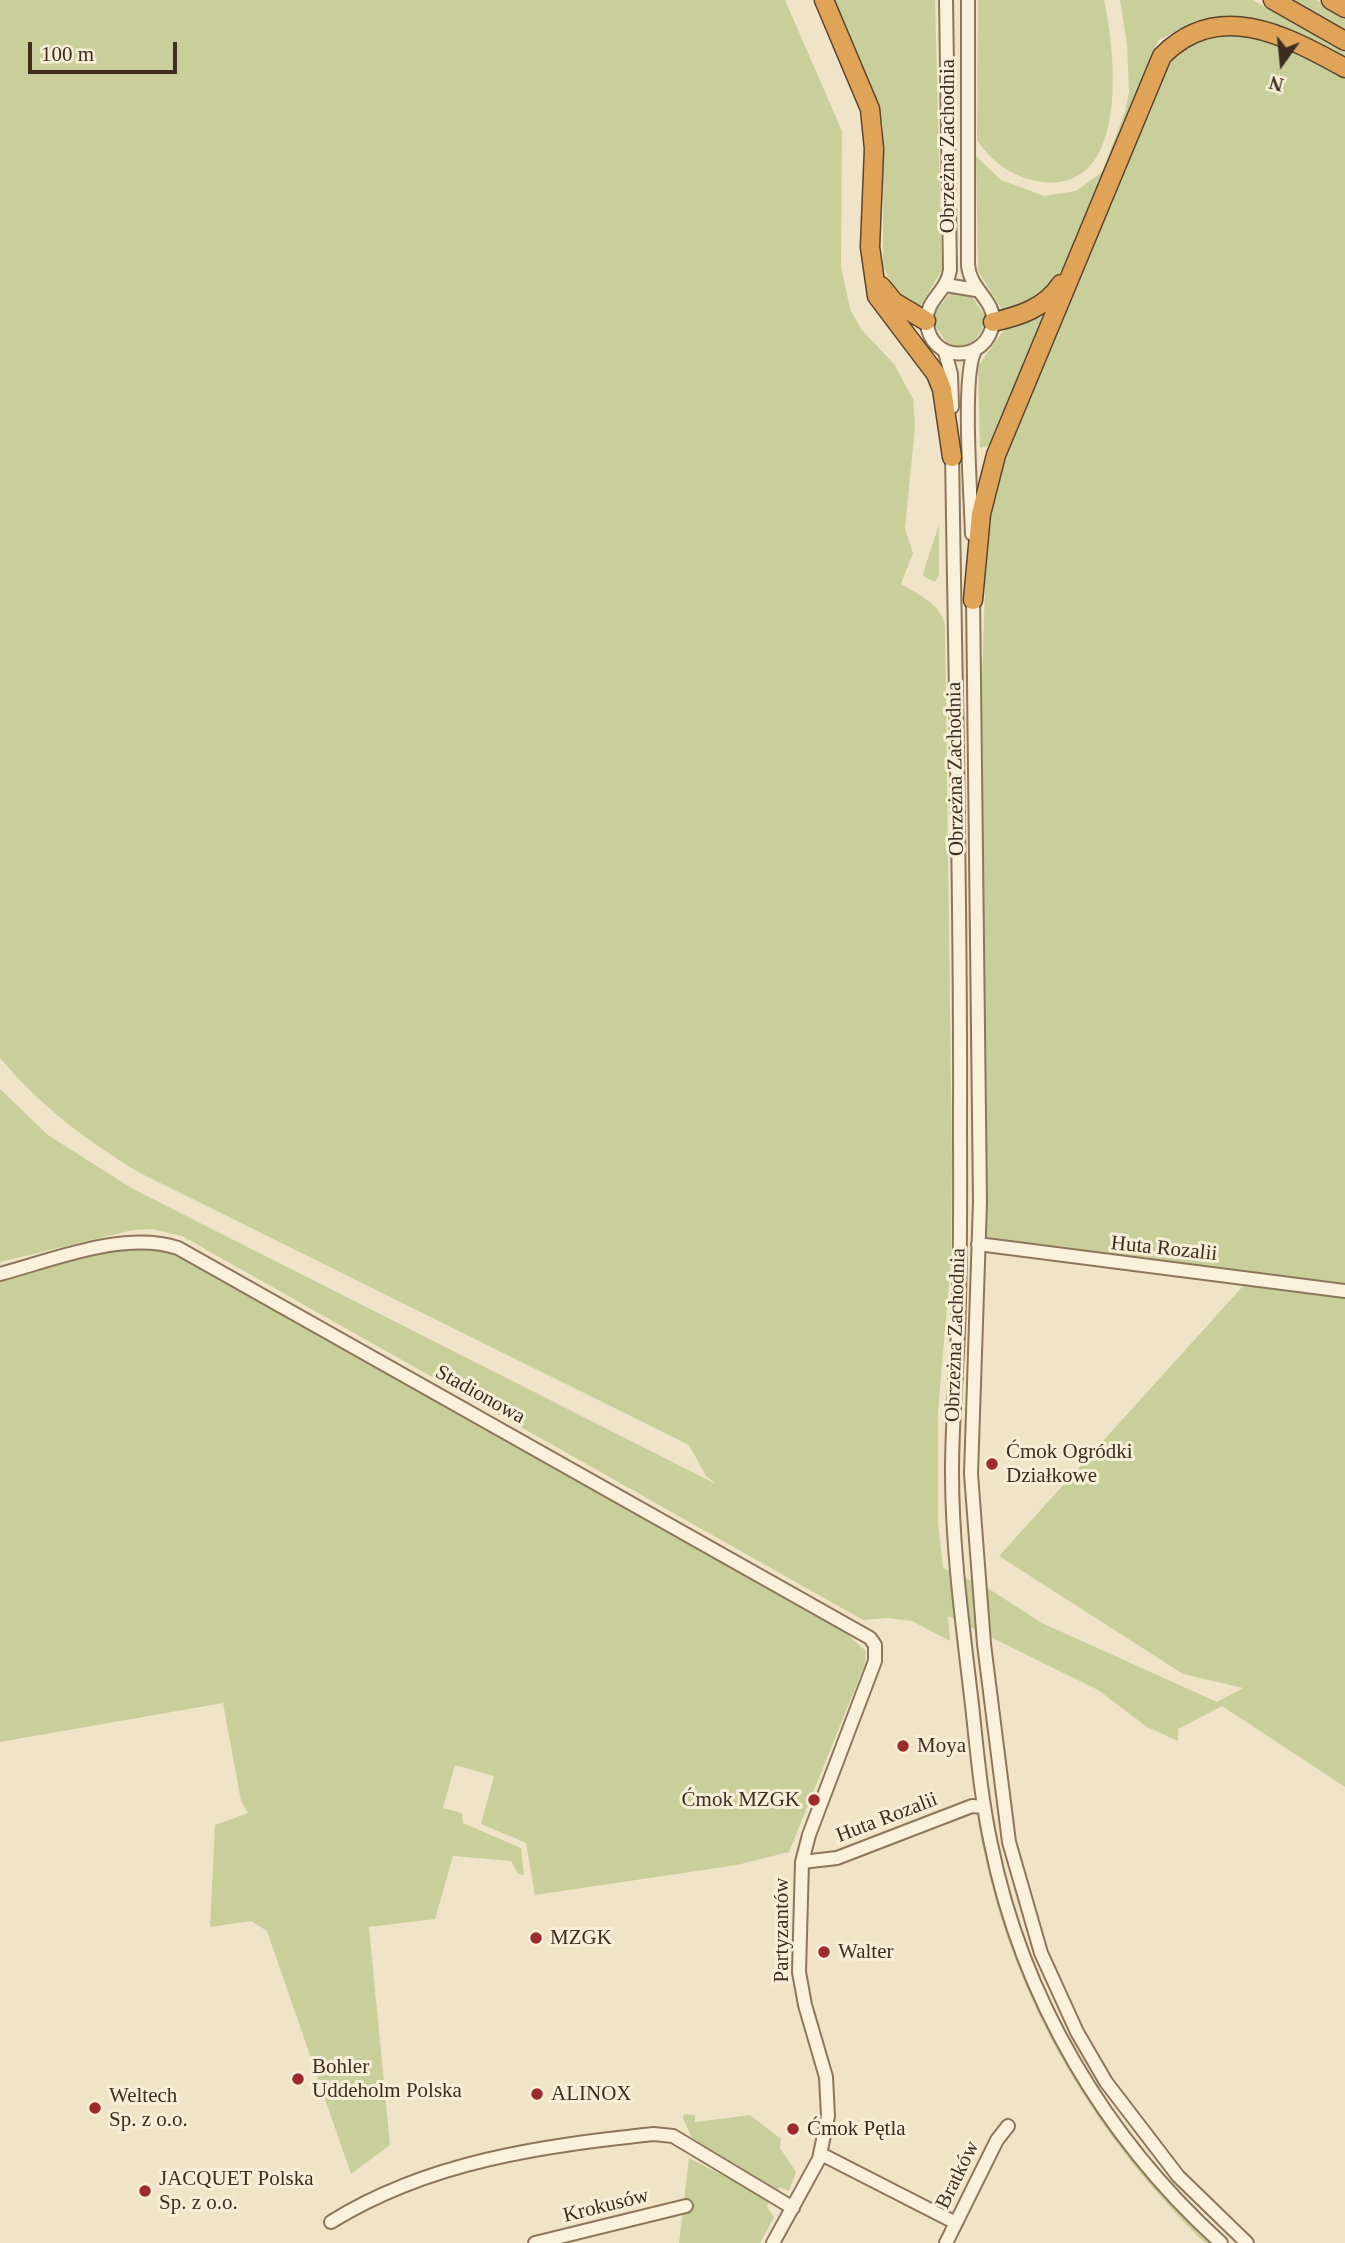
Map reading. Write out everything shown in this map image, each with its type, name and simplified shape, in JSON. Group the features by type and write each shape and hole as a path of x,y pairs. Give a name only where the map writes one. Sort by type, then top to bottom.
{"highway":[{"path":"824,0 870,109 874,149 870,247 877,296 936,374 942,389 952,457"},
{"path":"1273,0 1345,41"},
{"path":"1331,0 1345,8"},
{"path":"973,600 981,514 996,455 1162,56 1184,30 1210,16 1223,14 1253,18 1345,68"},
{"path":"993,322 1018,316 1047,301 1059,288 1081,252"},
{"path":"874,274 894,302 926,321"}],"street":[{"name":"Obrzeżna Zachodnia","path":"946,0 950,257 946,285"},
{"name":"Obrzeżna Zachodnia","path":"968,0 968,265 970,280 976,290"},
{"path":"946,285 976,290 991,307 993,322 982,345 974,353 945,352 932,339 926,321 927,310 946,285"},
{"name":"Obrzeżna Zachodnia","path":"945,352 951,374 961,909 960,1203 952,1475 964,1638 984,1807 1012,1922 1038,1990 1069,2055 1138,2156 1190,2215 1221,2243"},
{"name":"Obrzeżna Zachodnia","path":"974,353 970,368 969,396 978,909 978,1244 971,1460 984,1644 1009,1842 1029,1917 1054,1983 1085,2048 1129,2115 1186,2185 1248,2243"},
{"name":"Stadionowa","path":"0,1274 135,1241 163,1243 178,1248 863,1632 870,1637 876,1653 863,1693"},
{"name":"Huta Rozalii","path":"978,1244 1345,1291"},
{"name":"Partyzantów","path":"773,2243 821,2154 827,2123 828,2087 800,1976 802,1862 809,1835 863,1693"},
{"name":"Huta Rozalii","path":"802,1862 837,1858 972,1806 984,1807"},
{"name":"Bratków","path":"946,2243 997,2140 1009,2126"},
{"path":"331,2222 394,2189 462,2165 542,2147 654,2134 673,2136 793,2207"},
{"path":"821,2154 956,2223"},
{"name":"Krokusów","path":"535,2243 686,2206"}],"green space":[{"path":"0,0 785,0 842,131 841,266 850,309 861,329 894,364 913,399 915,427 905,529 913,553 901,584 934,605 945,625 952,1162 951,1260 938,1411 938,1522 943,1568 986,1587 1042,1623 1217,1702 1243,1688 1183,1674 999,1556 1253,1275 985,1239 982,680 986,554 996,476 1066,301 1170,63 1178,51 1225,24 1303,54 1345,77 1345,1787 1222,1706 1178,1729 1178,1741 1147,1727 1098,1690 948,1616 950,1641 912,1621 887,1618 863,1620 182,1236 151,1229 133,1230 0,1262 0,1089 48,1135 133,1189 716,1484 706,1476 689,1445 140,1173 65,1121 31,1092 0,1058"},
{"path":"831,0 935,0 942,270 919,308 896,290 883,265 883,125 857,55"},
{"path":"978,0 1104,0 1112,53 1110,115 1103,143 1090,165 1070,179 1042,182 1022,177 997,162 977,140"},
{"path":"1120,0 1253,0 1345,53 1345,61 1297,36 1251,21 1206,21 1158,41 1067,261 1054,281 1041,293 1004,313 978,271 976,156 1001,180 1044,196 1076,191 1102,172 1125,112 1129,93 1127,44"},
{"path":"1286,0 1316,0 1345,17 1345,34"},
{"path":"953,290 972,297 984,314 982,331 967,349 948,344 935,326 936,311"},
{"path":"1059,297 1008,401 991,445 980,448 978,366 1003,331"},
{"path":"939,525 939,575 935,582 923,576"},
{"path":"124,1248 162,1248 177,1255 851,1632 849,1636 866,1651 865,1664 789,1852 737,1865 535,1895 526,1843 481,1824 494,1776 455,1765 443,1808 462,1813 463,1823 521,1848 524,1875 518,1874 511,1861 453,1856 435,1919 369,1927 390,2145 351,2174 267,1931 251,1921 210,1927 215,1825 248,1813 241,1801 223,1703 0,1742 0,1279"},
{"path":"977,1815 1013,1944 1062,2054 1098,2112 1141,2170 1211,2243 1205,2243 1162,2198 1123,2151 1087,2100 1056,2048 1029,1993 1007,1936 989,1876"},
{"path":"684,2114 695,2115 695,2122 750,2115 781,2139 780,2148 796,2172 789,2191 779,2187 778,2190 692,2138 683,2118"},
{"path":"689,2158 770,2200 767,2207 774,2217 760,2243 679,2243"}],"place":[{"name":"Ćmok Ogródki Działkowe","path":"992,1464"},
{"name":"Moya","path":"903,1746"},
{"name":"Ćmok MZGK","path":"814,1800"},
{"name":"MZGK","path":"536,1938"},
{"name":"Walter","path":"824,1952"},
{"name":"Bohler Uddeholm Polska","path":"298,2079"},
{"name":"ALINOX","path":"537,2094"},
{"name":"Weltech Sp. z o.o.","path":"95,2108"},
{"name":"Ćmok Pętla","path":"793,2129"},
{"name":"JACQUET Polska Sp. z o.o.","path":"145,2191"}]}
